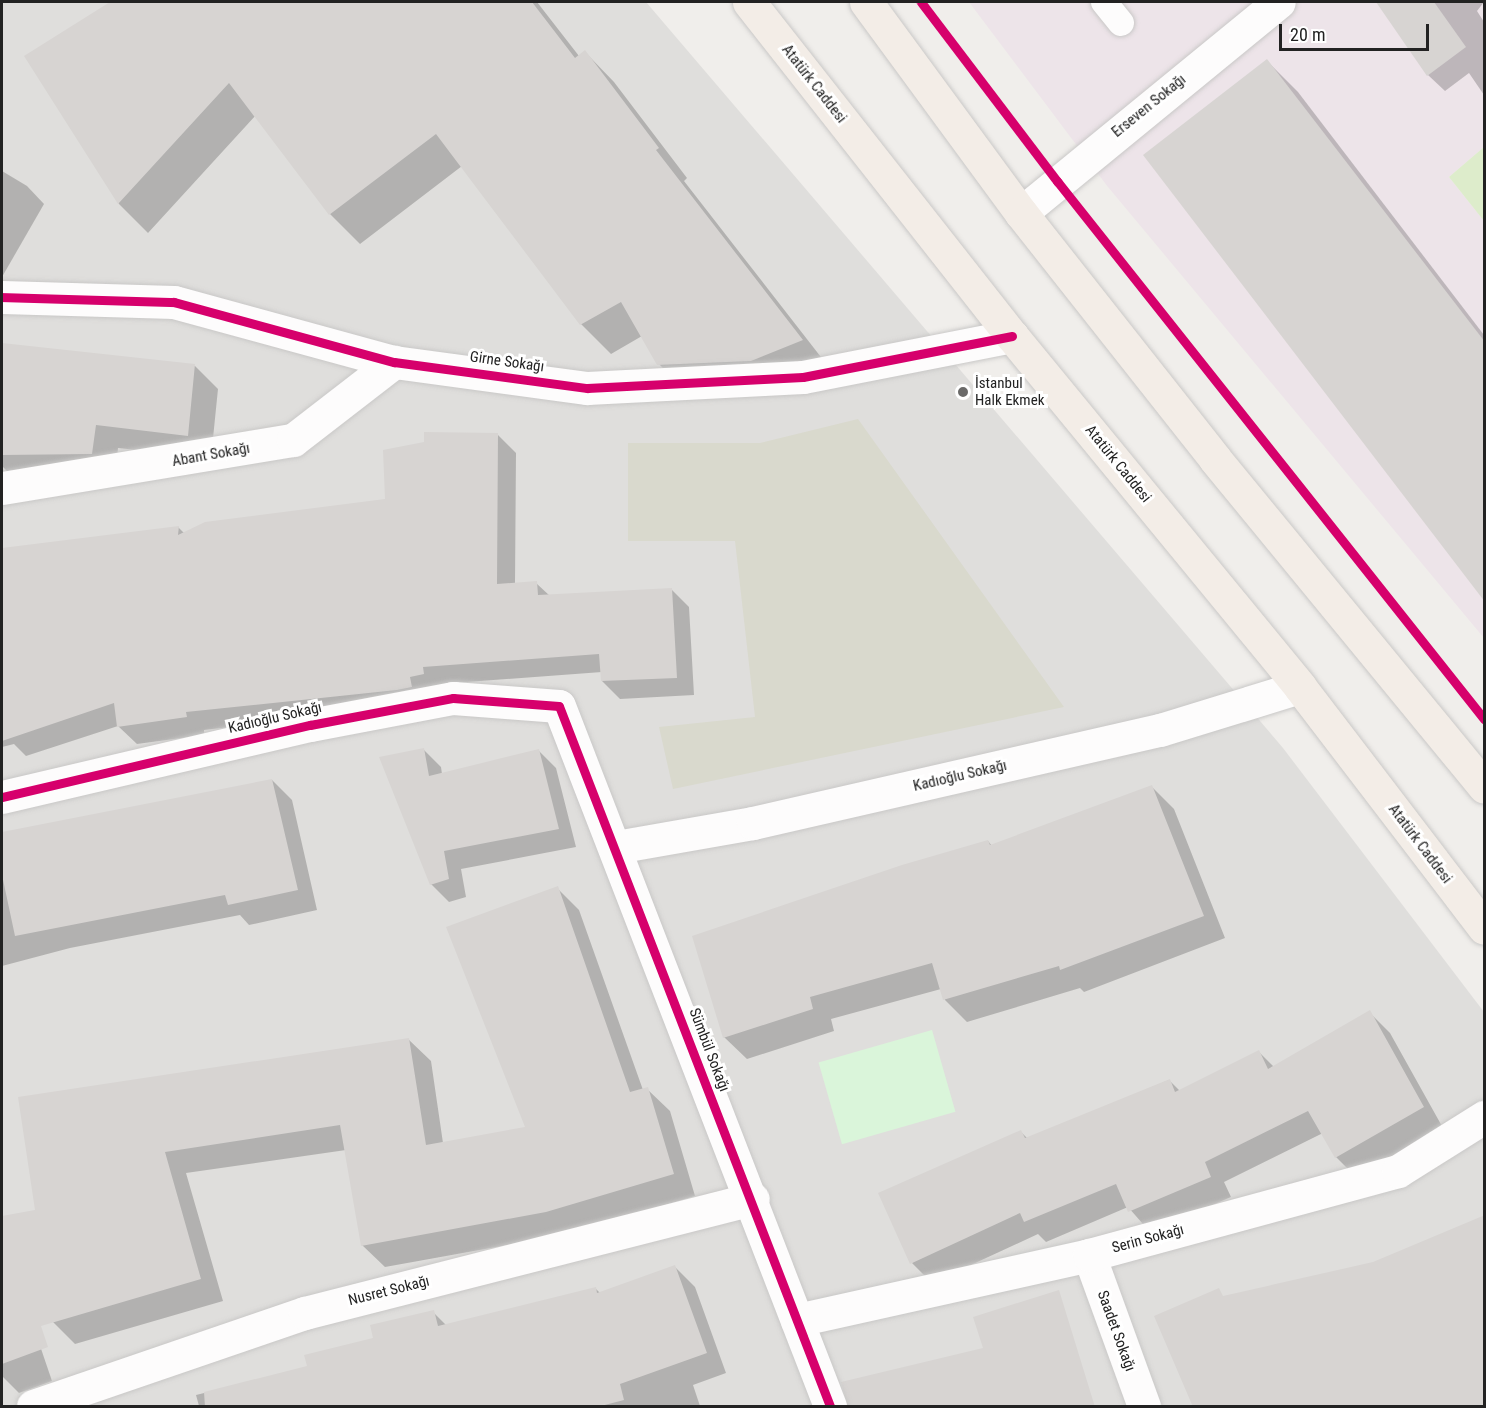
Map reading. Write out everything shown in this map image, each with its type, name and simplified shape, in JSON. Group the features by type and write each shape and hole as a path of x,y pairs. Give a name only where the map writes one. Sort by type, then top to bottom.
{"main road":[{"name":"Atatürk Caddesi","path":"749,2 1012,336 1300,687 1485,928"},
{"path":"867,2 1022,213 1215,459 1485,787"}],"street":[{"name":"Erseven Sokağı","path":"1022,213 1279,2"},
{"name":"Girne Sokağı","path":"2,297 174,302 394,362 587,388 803,377 1012,336"},
{"name":"Abant Sokağı","path":"2,488 293,440 394,362"},
{"name":"Kadıoğlu Sokağı","path":"616,847 753,823 1160,730 1300,687"},
{"name":"Kadıoğlu Sokağı","path":"2,797 310,725 453,698 559,706"},
{"name":"Sümbül Sokağı","path":"559,706 753,1199 830,1407"},
{"name":"Serin Sokağı","path":"797,1320 1089,1255 1398,1171 1485,1117"},
{"name":"Nusret Sokağı","path":"33,1407 305,1313 753,1199"},
{"name":"Saadet Sokağı","path":"1089,1255 1144,1407"}],"lane":[{"path":"1104,2 1121,23"}],"shaded area":[{"path":"2,2 646,2 1283,748 1484,1012 1484,1406 2,1406"},
{"path":"969,2 1484,2 1484,147 1449,177 1484,221 1484,638 1108,187"},
{"path":"858,419 1064,707 673,789 659,727 755,717 735,541 628,541 628,443 760,443"}],"green space":[{"path":"1484,147 1484,221 1449,177"},
{"path":"932,1030 955,1112 842,1144 819,1063"}],"building":[{"path":"110,2 532,2 575,58 585,50 659,148 656,150 803,340 751,361 657,365 621,302 580,325 436,134 329,215 229,83 118,204 24,56"},
{"path":"1376,2 1434,2 1466,47 1427,76"},
{"path":"1267,59 1485,342 1485,602 1143,155"},
{"path":"2,343 195,364 188,436 96,425 92,454 2,455"},
{"path":"424,432 498,433 497,584 537,581 538,595 672,588 677,678 601,681 599,654 423,667 424,674 410,677 412,687 397,690 186,712 187,717 117,727 114,703 2,741 2,548 179,526 178,535 205,522 385,499 383,450 424,442"},
{"path":"424,748 429,776 539,749 559,829 444,851 449,879 430,885 379,757"},
{"path":"272,779 298,890 228,905 225,895 15,936 2,875 2,832"},
{"path":"1152,785 1204,916 1060,970 1059,966 943,1000 932,963 810,997 813,1009 723,1038 692,936 902,865 988,840 990,845"},
{"path":"558,886 630,1092 648,1087 674,1174 546,1212 361,1246 340,1125 165,1152 201,1279 41,1326 48,1347 2,1364 2,1216 35,1210 18,1097 409,1038 426,1145 525,1127 446,927"},
{"path":"1370,1010 1424,1107 1335,1158 1308,1111 1205,1162 1211,1177 1128,1212 1116,1184 1024,1222 1020,1213 910,1264 878,1193 1021,1130 1025,1138 1170,1079 1175,1092 1259,1050 1268,1069"},
{"path":"1485,1215 1485,1407 1193,1407 1154,1316 1219,1288 1223,1296 1373,1262"},
{"path":"675,1265 707,1353 620,1384 624,1400 597,1407 205,1407 204,1392 307,1366 304,1355 373,1338 370,1325 434,1310 438,1326 596,1287 597,1293"},
{"path":"1059,1290 1095,1407 848,1407 841,1382 983,1348 973,1317"}],"cycle path":[{"path":"921,2 1057,181 1484,719"},
{"path":"2,297 174,302 394,362 587,388 803,377 1012,336"},
{"path":"2,797 310,725 453,698 559,706 830,1406"}],"place":[{"name":"İstanbul Halk Ekmek","path":"963,392"}]}
